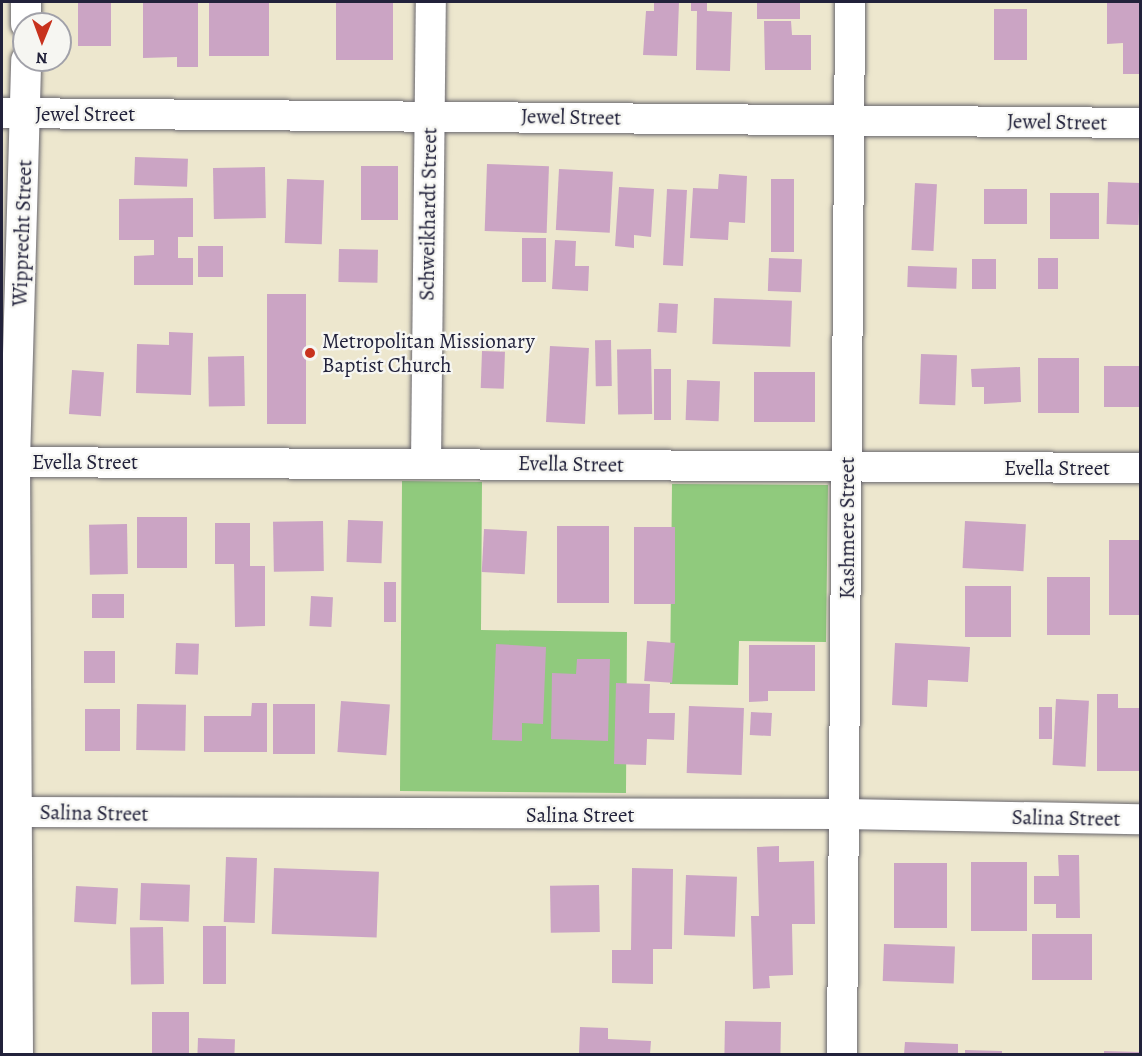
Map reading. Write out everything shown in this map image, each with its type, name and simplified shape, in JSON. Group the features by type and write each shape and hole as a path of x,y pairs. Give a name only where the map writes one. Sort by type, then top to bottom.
{"street":[{"name":"Schweikhardt Street","path":"426,463 431,2"},
{"name":"Kashmere Street","path":"842,1054 848,467 847,120 850,2"},
{"name":"Wipprecht Street","path":"18,1054 19,812 8,462 13,114 23,72"},
{"name":"Jewel Street","path":"13,114 1140,123"},
{"name":"Evella Street","path":"8,462 1140,468"},
{"name":"Salina Street","path":"19,812 843,814 1140,819"}],"green space":[{"path":"402,481 482,482 481,630 627,632 626,793 400,791"},
{"path":"672,484 828,485 826,642 739,641 738,685 670,684"}],"building":[{"path":"78,2 111,2 111,46 78,46"},
{"path":"143,2 198,2 198,67 177,67 177,57 143,58"},
{"path":"209,2 269,2 269,56 209,56"},
{"path":"336,2 393,2 393,60 336,60"},
{"path":"654,2 679,2 677,56 643,55 646,11 654,11"},
{"path":"691,2 707,2 707,11 732,12 730,71 696,70 697,11 691,11"},
{"path":"757,2 800,2 800,19 757,19"},
{"path":"1107,2 1140,2 1140,74 1123,74 1123,43 1107,44"},
{"path":"994,9 1027,9 1027,60 994,60"},
{"path":"764,21 791,21 792,35 811,35 811,70 765,70"},
{"path":"135,157 188,159 187,187 134,185"},
{"path":"487,164 549,166 547,233 485,231"},
{"path":"361,166 398,166 398,220 361,220"},
{"path":"265,167 266,218 214,219 213,168"},
{"path":"559,169 613,172 610,233 556,230"},
{"path":"719,174 747,176 745,223 729,222 728,240 690,238 693,188 718,189"},
{"path":"287,179 324,180 322,244 285,243"},
{"path":"771,179 794,179 794,252 771,252"},
{"path":"1108,182 1140,183 1139,225 1107,224"},
{"path":"915,183 937,184 933,251 911,250"},
{"path":"619,187 654,189 651,237 634,235 634,248 615,246"},
{"path":"667,189 687,190 683,266 663,265"},
{"path":"984,189 1027,189 1027,224 984,224"},
{"path":"1050,193 1099,193 1099,239 1050,239"},
{"path":"193,198 193,237 178,237 178,258 193,258 193,285 134,285 134,256 154,255 154,240 119,240 119,199"},
{"path":"522,238 546,238 546,282 522,282"},
{"path":"555,240 576,241 575,266 589,266 588,291 552,289"},
{"path":"198,246 223,246 223,277 198,277"},
{"path":"339,249 378,250 377,283 338,282"},
{"path":"769,258 802,259 801,292 768,291"},
{"path":"1038,258 1058,258 1058,289 1038,289"},
{"path":"972,259 996,259 996,289 972,289"},
{"path":"908,266 957,268 956,289 907,287"},
{"path":"267,294 306,294 306,424 267,424"},
{"path":"714,298 792,301 790,347 712,344"},
{"path":"659,303 678,304 676,333 657,332"},
{"path":"169,332 193,333 191,395 136,393 137,344 169,345"},
{"path":"595,340 611,340 612,386 596,386"},
{"path":"550,346 589,348 585,424 546,422"},
{"path":"651,349 652,414 618,415 617,350"},
{"path":"482,351 505,352 504,389 481,388"},
{"path":"921,354 957,355 955,405 919,404"},
{"path":"244,356 245,406 209,407 208,357"},
{"path":"1038,358 1079,358 1079,413 1038,413"},
{"path":"1104,366 1140,366 1140,407 1104,407"},
{"path":"1020,367 1021,402 984,404 984,387 972,387 971,369"},
{"path":"654,369 671,369 671,420 654,420"},
{"path":"72,370 104,372 101,416 69,414"},
{"path":"754,372 815,372 815,422 754,422"},
{"path":"687,380 720,381 719,421 686,420"},
{"path":"137,517 187,517 187,568 137,568"},
{"path":"348,520 383,521 382,563 347,562"},
{"path":"323,521 324,571 274,572 273,522"},
{"path":"965,521 1026,524 1023,571 963,568"},
{"path":"215,523 250,523 250,566 265,566 265,626 235,627 234,564 215,564"},
{"path":"127,524 128,574 90,575 89,525"},
{"path":"557,526 609,526 609,603 557,603"},
{"path":"634,527 675,527 675,604 634,604"},
{"path":"484,529 527,531 525,574 482,572"},
{"path":"1109,540 1140,540 1140,615 1109,615"},
{"path":"1047,577 1090,577 1090,635 1047,635"},
{"path":"384,582 396,582 396,622 384,622"},
{"path":"965,586 1011,586 1011,637 965,637"},
{"path":"92,594 124,594 124,618 92,618"},
{"path":"311,596 333,597 331,627 309,626"},
{"path":"647,641 675,643 672,683 644,681"},
{"path":"176,643 199,644 198,675 175,674"},
{"path":"895,643 970,647 968,682 928,680 927,707 892,705"},
{"path":"496,644 546,647 543,724 522,723 522,741 492,740"},
{"path":"749,645 815,645 815,691 768,691 768,701 749,702"},
{"path":"84,651 115,651 115,683 84,683"},
{"path":"577,659 610,659 608,741 551,739 552,673 576,674"},
{"path":"616,683 650,684 649,713 675,713 674,740 647,739 646,765 614,764"},
{"path":"1097,694 1118,694 1118,708 1140,708 1140,771 1097,771"},
{"path":"1056,699 1089,701 1086,767 1053,765"},
{"path":"341,701 390,704 386,755 337,752"},
{"path":"252,703 267,703 267,752 204,752 204,716 251,716"},
{"path":"137,704 186,705 185,751 136,750"},
{"path":"273,704 315,704 315,754 273,754"},
{"path":"689,706 744,708 742,775 687,773"},
{"path":"1039,707 1052,707 1052,739 1039,739"},
{"path":"85,709 120,709 120,751 85,751"},
{"path":"751,712 772,713 771,736 750,735"},
{"path":"779,846 779,862 814,861 815,924 792,924 793,975 769,976 770,988 753,989 751,916 759,916 757,847"},
{"path":"1058,855 1079,855 1080,918 1056,918 1056,904 1034,904 1034,876 1059,876"},
{"path":"226,857 257,858 255,923 224,922"},
{"path":"971,862 1027,862 1027,931 971,931"},
{"path":"894,863 947,863 947,928 894,928"},
{"path":"274,868 379,872 377,938 272,934"},
{"path":"632,868 673,869 672,949 653,949 653,984 612,983 612,950 631,950"},
{"path":"686,875 737,877 735,937 684,935"},
{"path":"141,883 190,885 189,922 140,920"},
{"path":"599,885 600,932 551,933 550,886"},
{"path":"76,886 118,888 116,924 74,922"},
{"path":"203,926 226,926 226,984 203,984"},
{"path":"163,927 164,984 131,985 130,928"},
{"path":"1032,934 1092,934 1092,980 1032,980"},
{"path":"884,944 955,946 954,983 883,981"},
{"path":"152,1012 189,1012 189,1054 152,1054"},
{"path":"725,1021 781,1022 780,1054 724,1054"},
{"path":"580,1027 608,1028 608,1039 651,1041 650,1054 579,1054"},
{"path":"198,1038 235,1039 234,1054 197,1054"},
{"path":"905,1042 958,1044 958,1054 904,1054"},
{"path":"965,1050 1002,1051 1002,1054 965,1054"},
{"path":"1104,1051 1140,1052 1140,1054 1104,1054"}],"place":[{"name":"Metropolitan Missionary Baptist Church","path":"310,353"}]}
